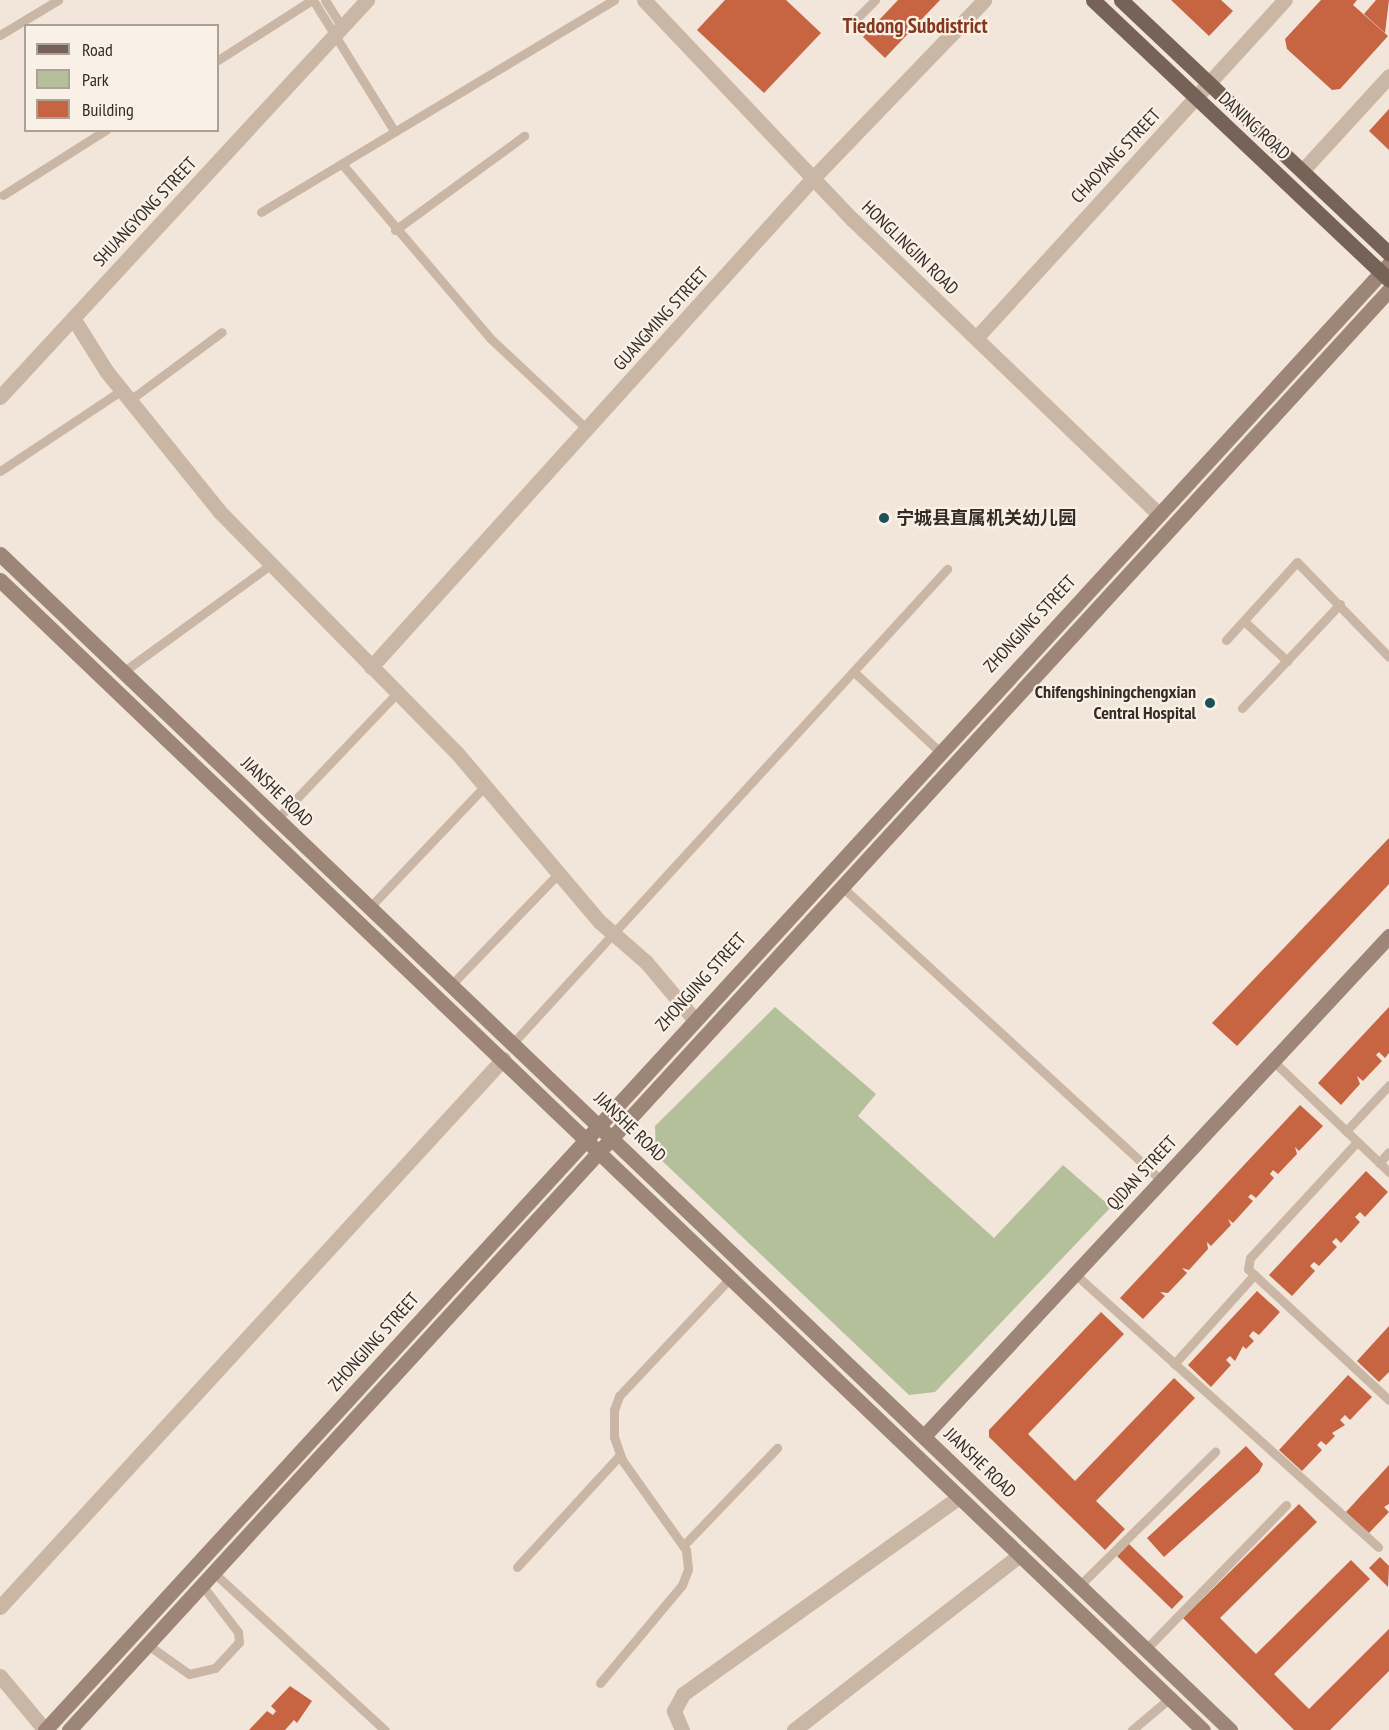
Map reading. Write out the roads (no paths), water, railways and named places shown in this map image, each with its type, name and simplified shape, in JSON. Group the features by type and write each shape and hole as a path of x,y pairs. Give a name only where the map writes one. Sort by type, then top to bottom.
{"main road":[{"name":"DANING ROAD","path":"1093,0 1386,272"},
{"name":"DANING ROAD","path":"1121,0 1389,253"},
{"name":"ZHONGJING STREET","path":"45,1730 939,751 1386,272"},
{"name":"ZHONGJING STREET","path":"69,1730 840,885 1389,290"},
{"name":"JIANSHE ROAD","path":"0,554 612,1136 1230,1730"},
{"path":"0,580 1203,1730"},
{"name":"QIDAN STREET","path":"924,1436 1389,936"}],"street":[{"name":"SHUANGYONG STREET","path":"0,397 367,0"},
{"name":"HONGLINGJIN ROAD","path":"644,0 813,178 1159,514"},
{"name":"CHAOYANG STREET","path":"976,338 1285,0"},
{"name":"GUANGMING STREET","path":"371,667 588,430 813,178 979,1"},
{"path":"1302,171 1389,76"},
{"path":"73,318 126,395 269,566 397,693 485,786 559,873 616,936 646,962 694,1019"},
{"path":"0,1607 503,1059"},
{"path":"682,1730 674,1711 683,1694 959,1497"},
{"path":"794,1730 1020,1555"},
{"path":"0,1676 45,1730"}],"lane":[{"path":"0,35 58,0"},
{"path":"219,59 313,0 338,31"},
{"path":"325,0 338,31 395,132"},
{"path":"261,212 614,0"},
{"path":"852,23 875,0"},
{"path":"3,195 103,132"},
{"path":"395,230 524,136"},
{"path":"342,164 395,230 490,338 588,430"},
{"path":"0,471 126,395 222,332"},
{"path":"1226,640 1297,562 1389,657"},
{"path":"123,672 269,566"},
{"path":"513,1043 616,936 947,569"},
{"path":"1242,708 1340,604"},
{"path":"1244,621 1287,661"},
{"path":"854,672 939,751"},
{"path":"277,819 397,693"},
{"path":"370,907 485,786"},
{"path":"452,984 559,873"},
{"path":"840,885 1162,1181"},
{"path":"1273,1061 1389,1172"},
{"path":"1346,1131 1389,1085"},
{"path":"1357,1142 1250,1258 1248,1269 1389,1400"},
{"path":"1379,1163 1389,1152"},
{"path":"1075,1274 1378,1547"},
{"path":"1174,1364 1254,1275"},
{"path":"600,1683 682,1585 688,1569 683,1546 620,1455 614,1437 619,1396 731,1277"},
{"path":"683,1546 777,1448"},
{"path":"1080,1585 1215,1452"},
{"path":"517,1567 620,1455"},
{"path":"1146,1649 1286,1505"},
{"path":"214,1573 385,1730"},
{"path":"148,1644 189,1674 216,1668 239,1642 238,1632 202,1585"},
{"path":"1132,1730 1170,1698"}],"place":[{"name":"宁城县直属机关幼儿园","path":"884,518"},
{"name":"Chifengshiningchengxian Central Hospital","path":"1210,703"}],"district":[{"name":"Tiedong Subdistrict","path":"915,26"}]}
